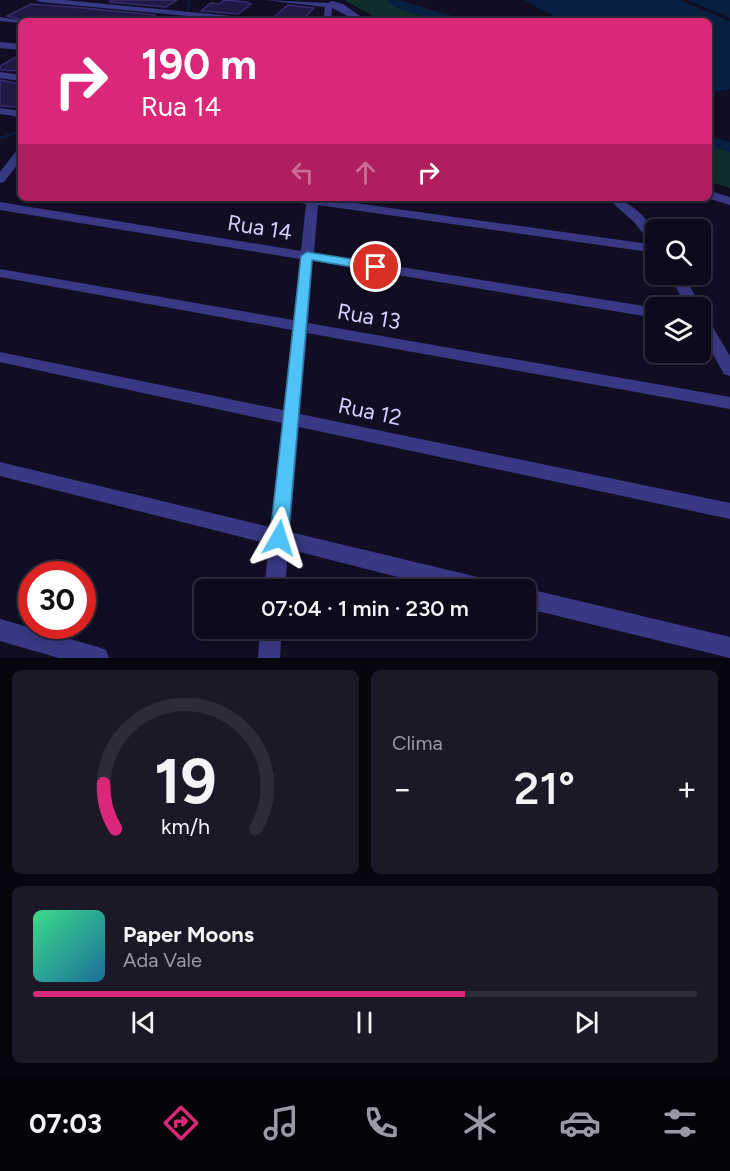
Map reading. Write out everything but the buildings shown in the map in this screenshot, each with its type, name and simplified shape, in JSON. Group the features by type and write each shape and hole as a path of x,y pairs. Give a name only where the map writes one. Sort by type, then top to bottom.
{"street":[{"path":"40,0 122,11 222,18"},
{"path":"122,11 129,0"},
{"path":"268,0 328,3 340,6 358,18"},
{"path":"327,18 328,3"},
{"path":"0,19 18,21"},
{"path":"0,45 18,47"},
{"path":"0,75 18,78"},
{"path":"0,111 18,114"},
{"path":"0,154 18,155"},
{"path":"0,180 18,158"},
{"path":"712,196 730,201"},
{"path":"275,579 312,201"},
{"path":"319,201 645,247"},
{"path":"617,201 645,227"},
{"name":"Rua 14","path":"0,206 645,311"},
{"name":"Rua 13","path":"0,273 730,403"},
{"path":"711,336 730,370"},
{"name":"Rua 12","path":"0,357 730,512"},
{"path":"0,469 445,579"},
{"path":"536,601 730,648"},
{"path":"0,630 98,658"},
{"path":"269,658 270,639"}],"green space":[{"path":"344,0 391,0 396,4 445,18 377,18"},
{"path":"712,142 730,147 730,188 712,183"}],"water":[{"path":"524,0 680,0 730,21 730,89 712,92 712,18 557,18"},
{"path":"687,0 730,0 730,18"}],"waterway":[{"path":"186,18 189,0"},
{"path":"391,0 396,4 445,18"},
{"path":"0,138 18,132"},
{"path":"712,142 730,147"}],"route":[{"path":"279,538 307,256 376,267"}]}
